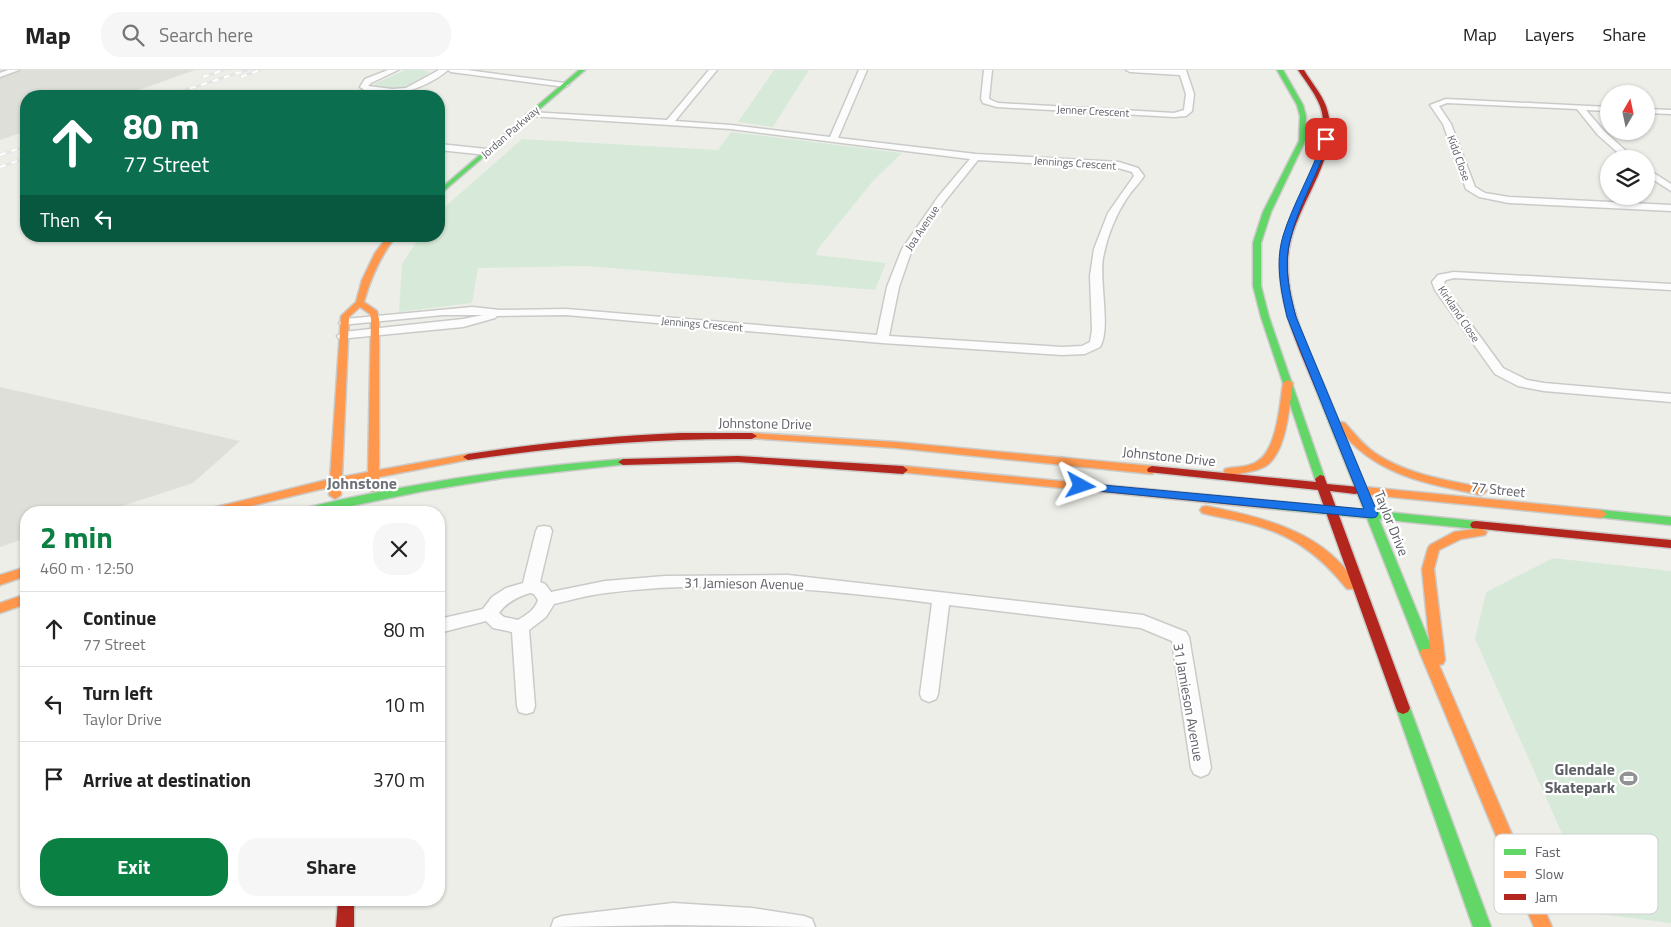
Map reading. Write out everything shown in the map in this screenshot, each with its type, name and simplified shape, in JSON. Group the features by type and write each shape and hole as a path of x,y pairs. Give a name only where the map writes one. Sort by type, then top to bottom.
{"main road":[{"name":"Jordan Parkway","path":"445,188 582,70"},
{"path":"1280,70 1300,104 1304,128 1302,141 1267,212 1257,243 1257,286 1265,317 1322,486 1482,927"},
{"name":"Taylor Drive","path":"1300,70 1318,96 1324,111 1327,130 1319,161 1286,238 1283,262 1284,289 1292,317 1330,413 1363,490 1441,688 1503,834"},
{"path":"336,506 335,482 345,316 360,303 366,280 379,254 388,242"},
{"path":"360,303 374,313 375,319 373,498 369,506"},
{"path":"1188,473 1234,470 1266,461 1276,447 1288,382"},
{"path":"1330,413 1359,445 1389,465 1418,476 1446,483 1584,513"},
{"name":"Johnstone Drive","path":"237,506 335,482 462,458 558,445 637,439 728,436 862,442 1322,486"},
{"path":"346,506 373,498 512,473 640,461 737,459 834,463 1671,544"},
{"name":"77 Street","path":"1322,486 1671,521"},
{"path":"1100,488 1230,515 1263,524 1303,540 1336,565 1366,608"},
{"path":"1441,688 1428,569 1434,548 1458,535 1484,531 1546,531"},
{"path":"0,580 20,573"},
{"path":"0,608 20,601"},
{"path":"345,927 346,906"},
{"name":"Taylor Drive","path":"1537,914 1543,927"}],"street":[{"path":"0,75 16,70"},
{"path":"371,90 363,85 394,70"},
{"path":"410,90 444,70"},
{"path":"451,70 565,85"},
{"path":"669,123 713,70"},
{"path":"833,140 863,70"},
{"name":"Jenner Crescent","path":"988,70 985,99 989,103 1006,107 1165,115 1180,115 1188,111 1190,94 1182,71"},
{"path":"1130,70 1182,71"},
{"name":"Kidd Close","path":"1600,109 1452,101 1438,102 1434,105 1447,124 1469,186 1482,195 1509,200 1671,208"},
{"path":"1579,108 1601,133 1621,150"},
{"path":"1655,111 1671,112"},
{"name":"Jennings Crescent","path":"345,323 472,310 500,313 566,312 882,338 1075,351 1092,348 1098,341 1095,287 1099,254 1113,212 1138,179 1138,173 1129,168 1120,165 976,157 731,126 530,114"},
{"path":"445,148 487,152"},
{"name":"Joa Avenue","path":"882,338 893,287 907,249 942,199 976,157"},
{"path":"1655,176 1671,188"},
{"name":"Kirkland Close","path":"1671,288 1459,276 1442,277 1438,282 1441,290 1495,366 1512,378 1544,387 1671,398"},
{"name":"Jennings Crescent","path":"343,336 463,323 500,313"},
{"path":"530,587 544,531"},
{"name":"31 Jamieson Avenue","path":"547,599 605,588 665,582 788,581 1144,622 1180,638 1201,768"},
{"path":"445,625 489,614 498,602 512,592 530,587 539,588 547,599 544,608 538,616 520,627 499,623 489,614"},
{"path":"929,694 941,598"},
{"path":"520,627 526,706"},
{"path":"562,927 673,914 804,927"}],"shaded area":[{"path":"0,70 195,70 139,90 20,90 20,133 0,140"},
{"path":"0,387 240,441 193,483 122,506 20,506 20,540 0,547"}],"green space":[{"path":"405,70 430,72 402,88 387,90 372,85"},
{"path":"774,70 809,70 773,127 738,122"},
{"path":"731,132 902,153 873,181 818,249 816,255 886,263 875,290 586,266 478,268 472,303 399,312 402,264 416,242 445,242 445,207 522,139 718,150"},
{"path":"1553,558 1671,571 1671,923 1598,914 1658,914 1658,834 1562,834 1475,639 1486,592"}],"railway":[{"path":"203,77 224,70"},
{"path":"185,90 247,70"},
{"path":"241,77 260,70"},
{"path":"0,155 20,148"},
{"path":"0,167 20,160"}],"traffic: fast":[{"path":"445,188 582,70"},
{"path":"1280,70 1300,105 1303,116 1302,141 1267,212 1257,243 1257,286 1265,317 1320,479"},
{"path":"1321,390 1427,653"},
{"path":"333,506 424,487 503,475 623,462"},
{"path":"1273,505 1476,525"},
{"path":"1601,514 1671,521"},
{"path":"1403,708 1482,927"}],"traffic: slow":[{"path":"335,495 345,316 360,303 366,280 379,253 387,242"},
{"path":"360,303 374,313 375,319 373,488"},
{"path":"1229,471 1255,467 1269,457 1274,449 1277,438 1288,383"},
{"path":"1341,425 1371,455 1383,463 1410,474 1481,491"},
{"path":"752,436 896,445 1152,470"},
{"path":"236,506 346,479 468,457"},
{"path":"903,470 1273,505"},
{"path":"1355,490 1601,514"},
{"path":"1206,510 1249,519 1288,532 1305,541 1321,553 1351,586"},
{"path":"1438,660 1428,569 1434,548 1458,535 1481,532"},
{"path":"0,580 20,573"},
{"path":"0,608 20,601"},
{"path":"1427,653 1504,834"},
{"path":"1537,914 1543,927"}],"traffic: jam":[{"path":"1301,70 1321,101 1325,113 1327,131 1318,167 1293,221 1287,239 1284,274 1286,292 1295,325 1321,390"},
{"path":"468,457 610,440 681,436 752,436"},
{"path":"623,462 738,459 903,470"},
{"path":"1152,470 1355,490"},
{"path":"1320,479 1403,708"},
{"path":"1476,525 1671,544"},
{"path":"345,927 346,906"}],"place":[{"name":"Glendale Skatepark","path":"1629,778"}],"district":[{"name":"Johnstone","path":"362,483"}],"route":[{"path":"1081,486 1372,514 1292,317 1284,289 1283,262 1286,238 1319,161 1326,139"}]}
